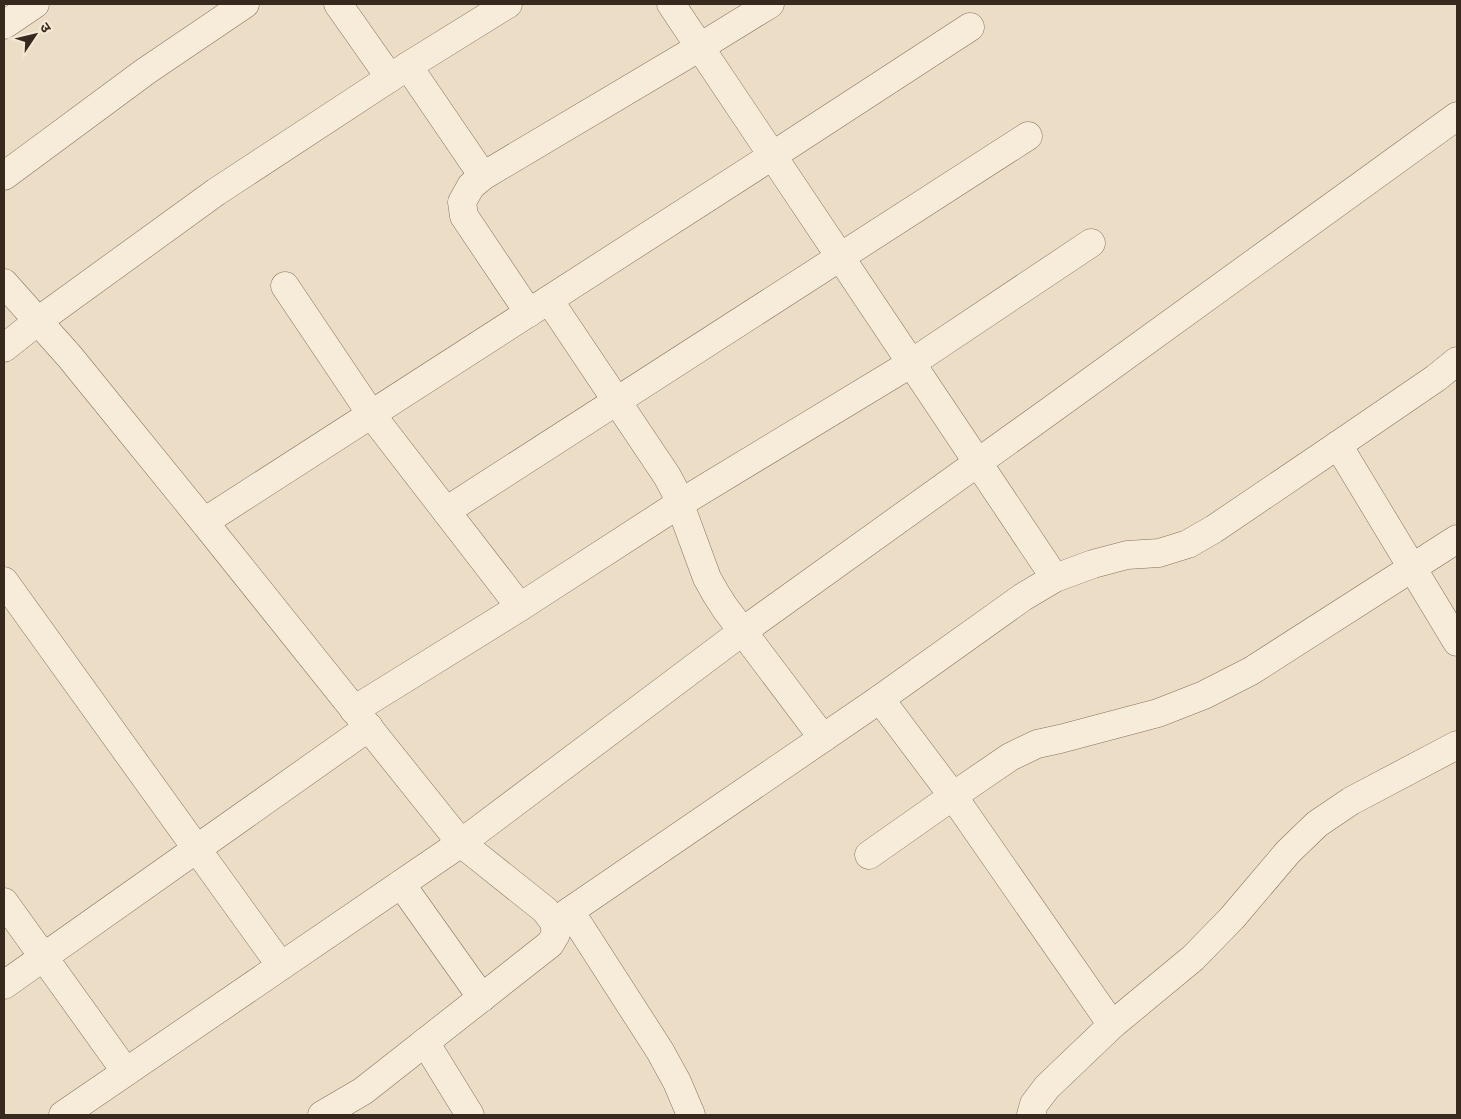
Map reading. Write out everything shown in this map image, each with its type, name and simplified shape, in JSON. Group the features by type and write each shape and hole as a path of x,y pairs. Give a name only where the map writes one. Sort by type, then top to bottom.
{"street":[{"path":"4,25 35,4"},
{"path":"4,176 146,71 245,4"},
{"path":"338,4 399,72 483,176"},
{"path":"4,348 38,321 216,192 399,72 508,4"},
{"path":"671,4 910,364 1055,578"},
{"path":"770,4 483,176 471,186 462,202 464,216 616,401 667,476 707,578 725,608 823,738"},
{"path":"204,522 970,27"},
{"path":"63,1115 461,843 743,631 1457,116"},
{"path":"446,511 1028,136"},
{"path":"4,984 196,848 362,718 520,606 679,504 910,364 1092,243"},
{"path":"4,283 70,357 461,843 545,910 562,917 660,1051 691,1115"},
{"path":"285,286 370,414 520,606"},
{"path":"322,1115 363,1091 550,944 562,917 880,699 1023,597 1055,578 1093,564 1127,555 1159,553 1188,544 1214,529 1457,362"},
{"path":"1338,445 1457,642"},
{"path":"869,855 1010,757 1037,744 1158,713 1220,687 1251,671 1457,538"},
{"path":"4,581 281,966"},
{"path":"880,699 953,796 1112,1025"},
{"path":"1031,1115 1034,1104 1047,1087 1112,1025 1193,958 1232,918 1288,852 1317,824 1351,801 1457,745"},
{"path":"401,884 482,998"},
{"path":"4,902 126,1072"},
{"path":"425,1042 470,1115"}]}
